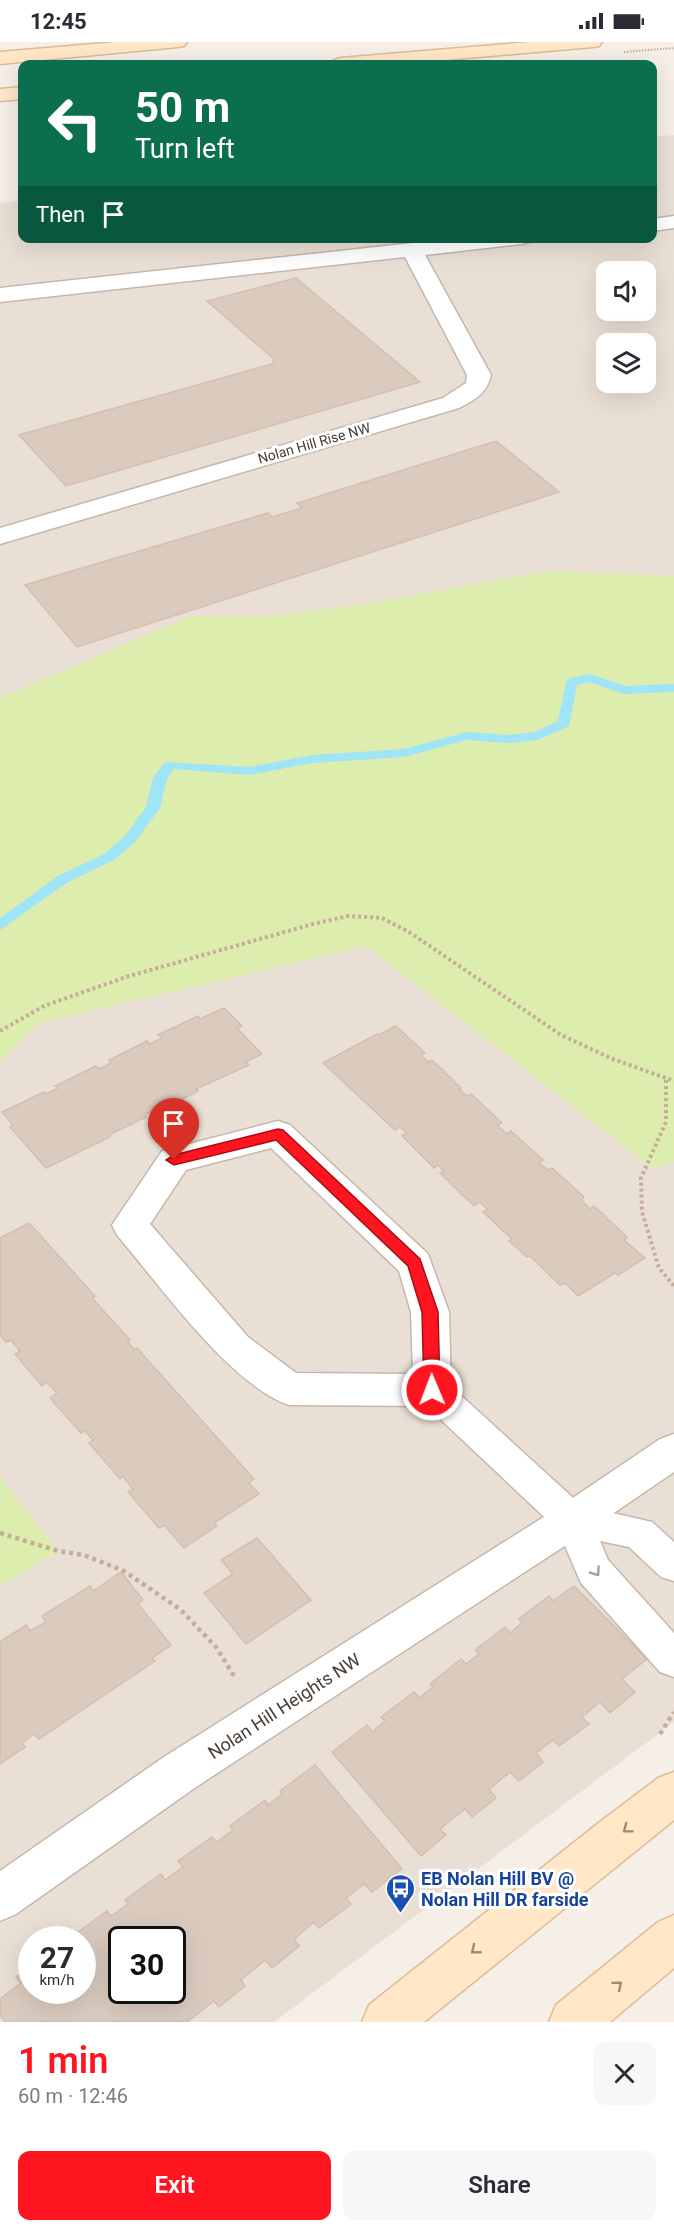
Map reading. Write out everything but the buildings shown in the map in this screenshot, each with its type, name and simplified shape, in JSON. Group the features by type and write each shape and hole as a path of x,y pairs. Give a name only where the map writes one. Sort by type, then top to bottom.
{"main road":[{"path":"387,60 593,42"},
{"path":"0,58 185,43"},
{"path":"58,60 185,43"},
{"path":"0,68 18,66"},
{"path":"0,95 18,93"},
{"path":"386,2022 674,1793"},
{"path":"573,2022 674,1938"}],"street":[{"path":"657,224 674,222"},
{"path":"0,295 476,243"},
{"name":"Nolan Hill Rise NW","path":"0,536 451,403 466,395 477,386 479,375 412,250"},
{"path":"278,1134 415,1263 430,1312 432,1390 290,1389 235,1348 130,1225 174,1160 278,1134"},
{"name":"Nolan Hill Heights NW","path":"0,1898 180,1772 572,1520 674,1451"}],"lane":[{"path":"432,1390 572,1520 594,1571 674,1660"},
{"path":"572,1520 639,1533 674,1565"}],"path":[{"path":"0,1031 44,1006 129,976 313,924 348,916 382,918 409,932 561,1035 666,1080 674,1081"},
{"path":"666,1080 666,1122 641,1178 642,1212 659,1268 674,1286"},
{"path":"0,1533 58,1551 84,1555 124,1571 182,1610 216,1647 243,1692 250,1728"},
{"path":"660,1734 674,1712"}],"shaded area":[{"path":"674,135 674,576 549,571 372,603 266,617 191,616 0,698 0,203 18,201 18,243 657,243 657,137"},
{"path":"366,945 654,1169 674,1161 674,1722 274,2022 0,2022 0,1587 58,1551 0,1477 0,1062 39,1023"}],"green space":[{"path":"549,571 674,576 674,1161 654,1169 366,946 39,1023 0,1062 0,698 191,616 266,617 372,603"},
{"path":"0,1477 58,1551 0,1587"}],"waterway":[{"path":"0,925 63,879 109,857 130,839 153,808 160,778 170,765 249,771 313,759 404,753 467,736 509,739 538,736 564,723 571,682 590,678 624,690 674,688"}],"place":[{"name":"EB Nolan Hill BV @ Nolan Hill DR farside","path":"400,1914"}],"route":[{"path":"174,1160 278,1134 415,1263 430,1312 432,1390"}]}
